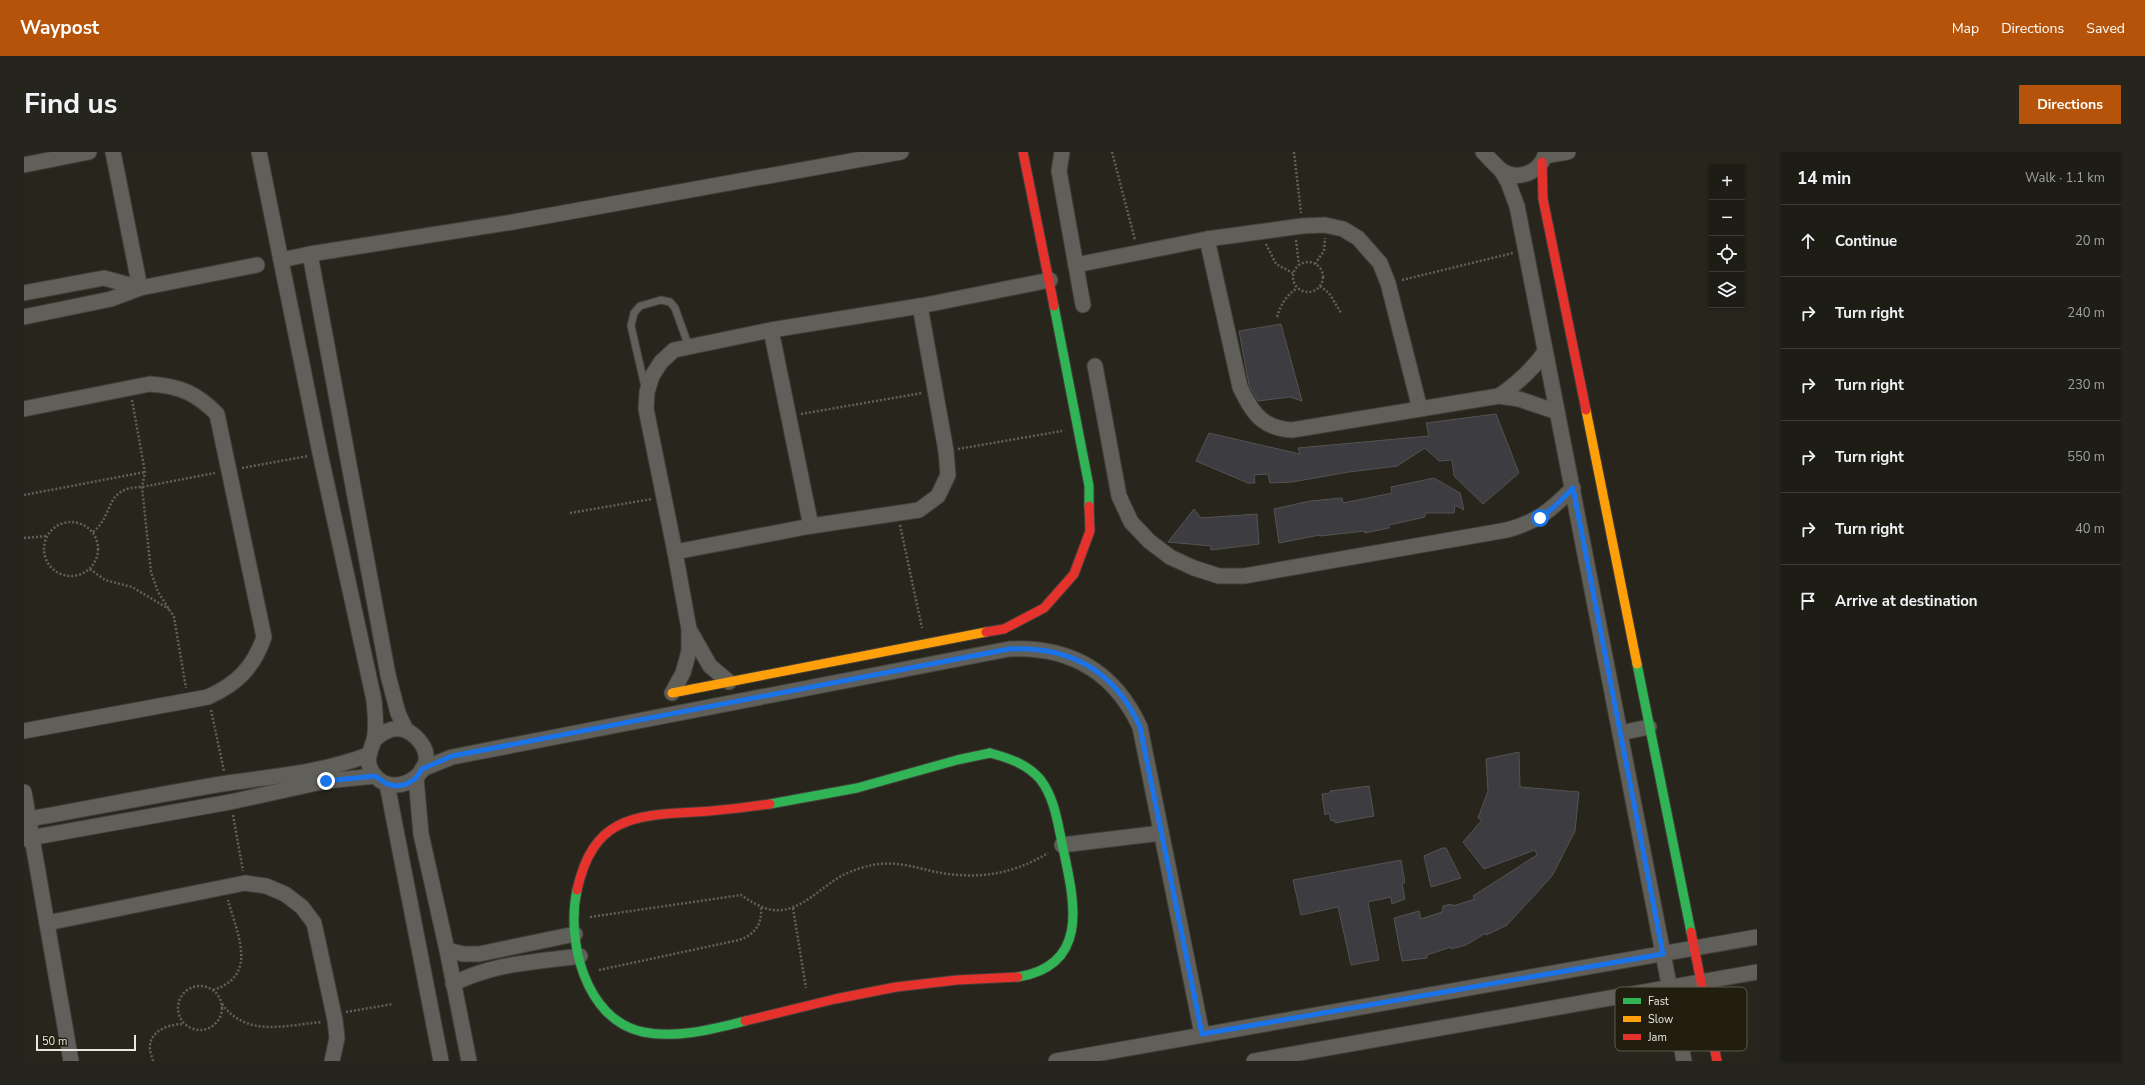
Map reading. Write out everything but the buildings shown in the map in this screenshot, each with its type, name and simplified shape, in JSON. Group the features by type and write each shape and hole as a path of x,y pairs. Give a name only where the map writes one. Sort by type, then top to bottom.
{"street":[{"path":"24,165 89,152"},
{"path":"113,152 140,288"},
{"path":"259,152 320,453 374,700 374,740 368,755 370,766 381,780 441,1061"},
{"path":"280,260 513,222 901,152"},
{"path":"672,693 1004,629 1044,608 1074,574 1090,532 1089,486 1050,280 1023,152"},
{"path":"1062,152 1059,172 1083,305"},
{"path":"1483,152 1501,170 1508,174 1524,175 1531,172 1544,157 1568,152"},
{"path":"1544,157 1543,199 1701,987"},
{"path":"1501,170 1514,196 1526,250 1669,986"},
{"path":"1076,265 1207,239 1298,227 1326,225 1343,229 1358,238 1380,263 1388,283 1420,409"},
{"path":"1207,239 1240,387 1255,414 1266,423 1279,429 1292,430 1499,396 1525,401 1557,412"},
{"path":"310,254 388,675 398,713 406,730"},
{"path":"24,317 111,299 140,288 258,265"},
{"path":"24,293 104,278 140,288"},
{"path":"672,693 683,673 689,651 688,629 675,552 646,409 647,392 652,376 661,362 674,350 771,330 920,306 1050,280"},
{"path":"675,552 811,526 919,510 938,496 948,475 946,451 920,306"},
{"path":"771,330 811,526"},
{"path":"1499,396 1517,384 1532,369 1545,352"},
{"path":"1095,366 1118,496 1131,522 1149,541 1170,556 1194,568 1219,576 1244,576 1507,530 1540,518 1554,507 1573,488"},
{"path":"24,409 150,384 169,385 187,391 198,397 217,414 264,637 250,668 238,680 224,690 208,696 189,700 24,731"},
{"path":"688,629 710,666 729,682"},
{"path":"26,820 226,784 310,777 355,777 381,780 397,786 407,784 419,774 452,756 1002,650 1039,649 1068,656 1094,670 1116,689 1126,701 1140,727 1202,1034"},
{"path":"1620,733 1649,727"},
{"path":"374,740 383,732 388,730 406,730 415,736 423,745 425,757 419,774 421,834 447,950 469,1061"},
{"path":"990,753 1013,758 1033,770 1047,788 1055,810 1062,845 1076,922 1071,941 1060,957 1045,969 1027,976 959,979 910,985 809,1004 671,1036 642,1032 616,1020 596,999 583,973 575,927 575,895 581,871 593,849 609,830 631,818 736,809 803,799 865,786 967,756 990,753"},
{"path":"28,838 230,802 310,777 368,755"},
{"path":"24,792 28,838 47,923 71,1061"},
{"path":"1062,845 1161,833"},
{"path":"47,923 224,886 245,883 266,886 285,894 302,907 314,923 337,1038 332,1061"},
{"path":"447,950 463,954 479,954 575,927"},
{"path":"1056,1061 1757,937"},
{"path":"453,984 467,976 492,968 580,956"},
{"path":"1663,987 1700,983 1757,972"},
{"path":"1254,1061 1615,996"},
{"path":"1682,1051 1684,1061"},
{"path":"1715,1051 1717,1061"}],"lane":[{"path":"647,392 631,326 634,313 640,306 661,300 670,302 675,308 689,347"}],"path":[{"path":"1112,152 1138,252"},
{"path":"1294,152 1299,265"},
{"path":"1314,264 1324,251 1326,225"},
{"path":"1259,232 1276,264 1293,273"},
{"path":"1388,283 1526,250"},
{"path":"1304,263 1314,264 1319,267 1323,276 1320,286 1312,292 1306,292 1297,288 1293,278 1293,273 1299,265 1304,263"},
{"path":"1320,286 1329,293 1341,313"},
{"path":"1277,317 1281,305 1288,295 1297,288"},
{"path":"130,388 145,472 142,488 151,572 158,592 174,617 189,700"},
{"path":"788,416 936,391"},
{"path":"946,451 1078,428"},
{"path":"24,495 145,472"},
{"path":"93,532 103,522 112,499 120,491 131,487 142,488"},
{"path":"570,513 664,497"},
{"path":"898,514 926,644"},
{"path":"66,522 84,524 93,532 99,548 97,559 90,569 73,576 60,574 55,571 44,555 44,548 47,536 55,527 66,522"},
{"path":"24,538 47,536"},
{"path":"90,569 105,580 132,587 170,610"},
{"path":"208,696 226,784"},
{"path":"230,802 245,883"},
{"path":"575,927 741,895 761,907 777,910 793,908 807,902 844,875 873,865 903,864 967,877 1002,874 1034,861 1062,845"},
{"path":"184,1024 178,1009 183,994 197,986 212,990 225,986 235,978 241,966 242,953 224,886"},
{"path":"583,973 739,940 750,936 757,928 761,918 761,907"},
{"path":"793,908 809,1004"},
{"path":"212,990 229,1014 239,1022 251,1026 264,1027 334,1017 393,1004"},
{"path":"153,1061 150,1045 154,1035 163,1028 173,1024 184,1024 194,1030 205,1030 210,1028 221,1015 222,1004"}],"traffic: fast":[{"path":"1054,306 1089,486 1089,506"},
{"path":"1637,664 1691,932"},
{"path":"990,753 1011,759 1029,769 1045,786 1053,803 1071,888 1073,909 1072,928 1067,945 1057,959 1041,970 1018,977"},
{"path":"770,804 857,788 957,760 990,753"},
{"path":"577,890 574,910 575,932 578,954 584,975 594,995 607,1012 623,1025 643,1032 656,1034 681,1034 745,1021"}],"traffic: slow":[{"path":"1586,410 1637,664"},
{"path":"672,693 986,632"}],"traffic: jam":[{"path":"1023,152 1054,306"},
{"path":"1542,162 1543,199 1586,410"},
{"path":"986,632 1004,629 1044,608 1074,574 1090,531 1089,506"},
{"path":"577,890 584,866 593,848 604,835 618,826 634,819 652,815 714,811 770,804"},
{"path":"1691,932 1702,987"},
{"path":"745,1021 835,999 896,987 957,980 1018,977"},
{"path":"1715,1051 1717,1061"}],"route":[{"path":"326,781 375,776 387,784 397,786 407,784 420,774 422,769 452,756 1009,649 1039,649 1068,656 1081,662 1106,679 1126,701 1134,713 1140,727 1202,1034 1663,954 1573,488 1554,507 1540,518"}]}
